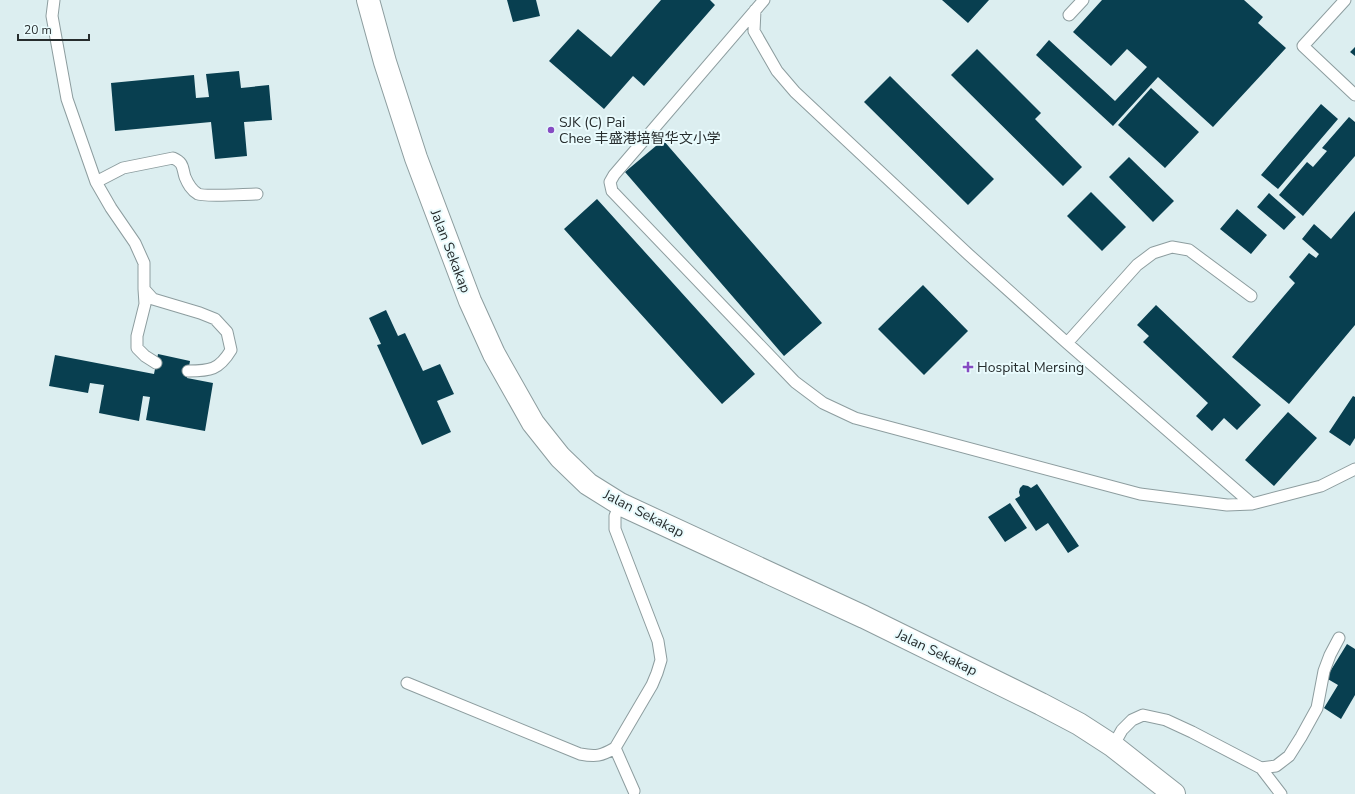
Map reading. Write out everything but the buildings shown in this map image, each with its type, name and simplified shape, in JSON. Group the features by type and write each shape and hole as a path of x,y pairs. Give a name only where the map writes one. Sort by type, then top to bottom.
{"street":[{"name":"Jalan Sekakap","path":"368,0 385,62 416,158 470,301 494,354 533,423 560,457 588,484 620,504 864,617 1079,724 1113,746 1174,794"}],"lane":[{"path":"54,0 52,16 67,99 96,182 111,208 135,243 144,263 145,304 136,336 137,348 145,356 156,363"},
{"path":"764,0 614,175 610,182 612,191 795,382 823,403 855,418 1140,494 1228,505 1252,504 1320,486 1355,469"},
{"path":"1069,16 1083,0"},
{"path":"1345,0 1303,46 1355,95"},
{"path":"755,10 754,31 777,71 795,92 968,254 1252,504"},
{"path":"96,182 123,168 173,158 178,160 182,165 185,178 191,189 200,195 257,194"},
{"path":"1067,342 1136,265 1153,253 1172,247 1189,250 1251,296"},
{"path":"144,289 153,299 215,319 227,332 231,350 224,361 208,371 188,371"},
{"path":"407,683 580,754 593,757 603,755 615,748 652,685 661,660 658,641 615,529 615,516 620,504"},
{"path":"1260,768 1276,766 1289,756 1317,708 1324,671 1339,638"},
{"path":"1113,746 1122,730 1132,720 1143,716 1166,720 1260,768 1281,794"},
{"path":"615,748 634,791"}],"place":[{"name":"SJK (C) Pai Chee 丰盛港培智华文小学","path":"551,130"},
{"name":"Hospital Mersing","path":"968,367"}]}
